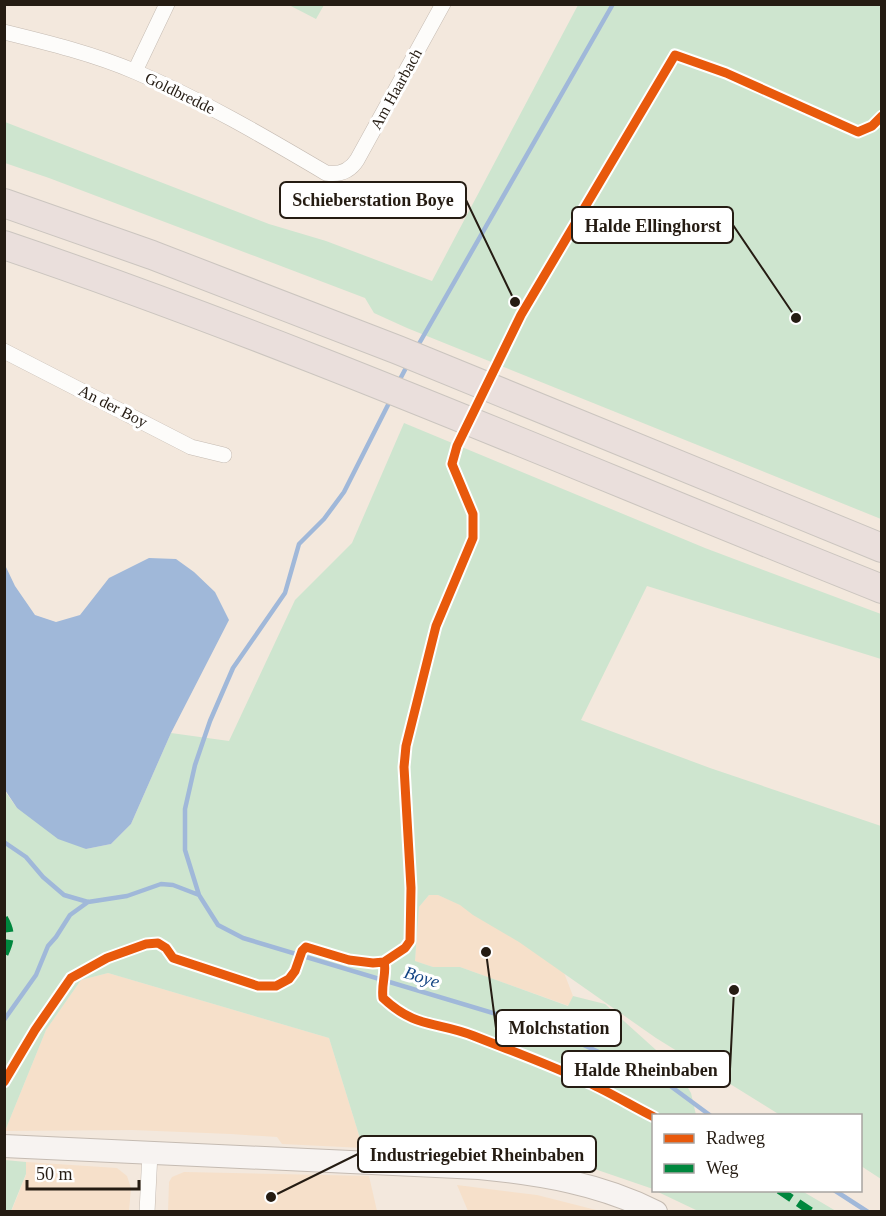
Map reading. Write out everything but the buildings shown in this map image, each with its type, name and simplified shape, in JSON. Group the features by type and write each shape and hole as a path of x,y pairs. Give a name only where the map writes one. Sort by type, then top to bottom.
{"highway":[{"path":"4,203 152,255 398,350 882,548"},
{"path":"4,244 161,300 382,386 882,589"}],"street":[{"path":"135,71 167,4"},
{"name":"Am Haarbach","path":"346,171 357,160 443,4"},
{"name":"Goldbredde","path":"4,32 89,54 135,71 193,98 326,173 346,171"},
{"name":"An der Boy","path":"4,351 191,447 224,454"},
{"path":"4,1146 442,1166 519,1172 579,1183 643,1205 656,1212"},
{"path":"147,1212 150,1153"}],"shaded area":[{"path":"429,895 438,895 553,944 573,996 569,1006 460,967 433,967 415,961 419,907"},
{"path":"108,973 329,1038 363,1148 282,1144 277,1137 231,1134 132,1130 5,1131 46,1030 81,980"},
{"path":"26,1162 117,1168 127,1176 131,1188 129,1211 11,1212 26,1175"},
{"path":"184,1172 369,1176 377,1211 168,1211 169,1182 172,1177"},
{"path":"457,1185 537,1195 600,1211 468,1211"}],"green space":[{"path":"289,5 324,5 316,19"},
{"path":"578,5 881,5 881,519 407,328 374,313 365,298 5,163 5,122 269,224 326,241 432,281"},
{"path":"404,423 705,548 881,614 881,659 647,586 581,720 710,768 881,826 881,1179 862,1167 862,1114 778,1114 656,1038 519,942 460,905 438,895 429,895 419,907 415,961 433,967 460,967 568,1006 573,996 605,1004 676,1068 691,1093 696,1114 652,1114 652,1189 580,1164 521,1153 477,1148 451,1153 363,1148 329,1038 108,973 81,980 46,1030 5,1131 4,790 17,808 86,849 111,844 131,824 171,733 229,741 295,600 352,543"},
{"path":"5,1160 26,1162 26,1174 11,1211 5,1211"},
{"path":"658,1192 804,1192 836,1211 698,1211"}],"water":[{"path":"149,558 176,559 194,572 215,592 229,620 171,733 131,824 111,844 86,849 58,839 17,808 5,790 5,565 15,586 35,615 56,622 80,615 109,578"}],"waterway":[{"path":"416,349 613,4"},
{"path":"398,383 408,364"},
{"path":"199,895 185,850 185,809 195,765 210,721 233,668 285,593 299,544 324,519 344,492 391,399"},
{"name":"Boye","path":"4,842 26,857 43,877 64,895 88,902 127,896 161,884 173,885 199,895 218,925 243,938 556,1032 669,1085 708,1114"},
{"path":"4,1020 36,975 48,946 70,915 88,902"},
{"name":"Boye","path":"837,1192 868,1212"}],"marked path":[{"path":"4,918 10,936 4,955"},
{"path":"782,1192 812,1212"}],"cycle path":[{"path":"4,1082 35,1030 71,978 107,958 146,944 158,943 166,948 173,958 258,986 276,986 289,979 306,947 349,960 373,963 384,962 405,948 410,941 411,888 404,767 406,746 436,626 473,538 473,514 452,464 457,446 521,315 675,55 726,73 858,132 872,126 882,116"},
{"path":"384,962 383,998 406,1015 416,1020 461,1031 546,1064 652,1116"}],"place":[{"name":"Schieberstation Boye","path":"515,302"},
{"name":"Halde Ellinghorst","path":"796,318"},
{"name":"Molchstation","path":"486,952"},
{"name":"Halde Rheinbaben","path":"734,990"},
{"name":"Industriegebiet Rheinbaben","path":"271,1197"}]}
